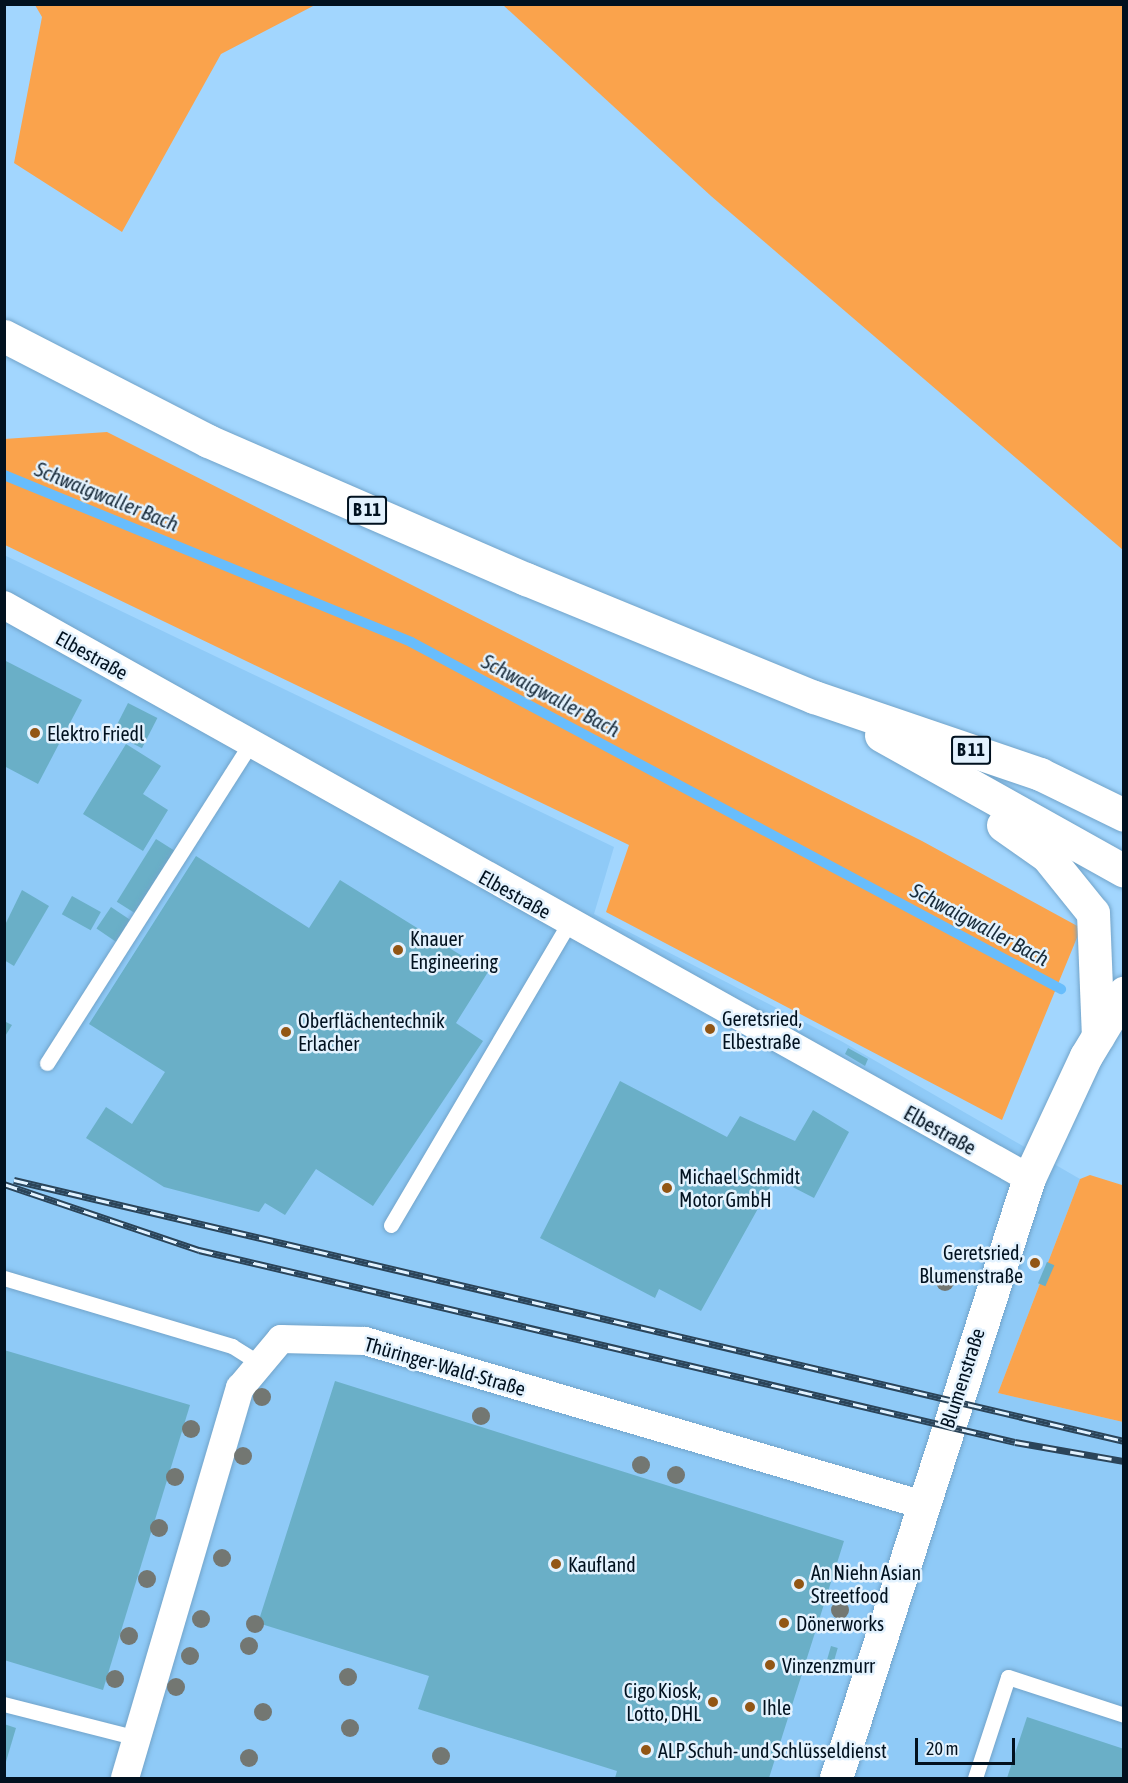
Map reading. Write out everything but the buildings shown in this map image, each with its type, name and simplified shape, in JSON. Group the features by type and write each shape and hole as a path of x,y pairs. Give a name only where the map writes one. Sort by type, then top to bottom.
{"main road":[{"name":"B 11","path":"4,336 208,441 814,697 1040,774 1124,815"},
{"name":"B 11","path":"814,697 963,783 1124,871"},
{"path":"963,783 987,814 1047,856 1093,913 1111,1027"},
{"name":"Blumenstraße","path":"836,1779 920,1504 1029,1178 1111,1027 1124,993"}],"street":[{"name":"Elbestraße","path":"4,605 568,924 1029,1178"},
{"name":"Thüringer-Wald-Straße","path":"125,1779 240,1388 281,1339 365,1341 920,1504"}],"lane":[{"path":"47,1063 250,744"},
{"path":"391,1225 568,924"},
{"path":"4,1278 232,1346 261,1364"},
{"path":"975,1779 1008,1677 1124,1715"},
{"path":"4,1704 137,1737"}],"shaded area":[{"path":"35,5 315,5 221,54 122,232 14,163 42,17"},
{"path":"503,5 1123,5 1123,550 711,196"},
{"path":"107,432 922,841 1081,928 1002,1120 606,912 629,845 5,545 4,439"},
{"path":"4,555 614,847 594,914 841,1041 1080,1179 998,1393 1123,1422 1123,1778 5,1778"},
{"path":"1090,1175 1122,1185 1123,1178 1123,1422 998,1393 1080,1179"}],"waterway":[{"name":"Schwaigwaller Bach","path":"4,475 411,642 1061,989"}],"railway":[{"path":"14,1180 1124,1441"},
{"path":"4,1184 199,1250 1015,1442 1124,1461"}],"place":[{"name":"Elektro Friedl","path":"35,733"},
{"name":"Knauer Engineering","path":"398,950"},
{"name":"Geretsried, Elbestraße","path":"710,1029"},
{"name":"Oberflächentechnik Erlacher","path":"286,1032"},
{"name":"Michael Schmidt Motor GmbH","path":"667,1188"},
{"name":"Geretsried, Blumenstraße","path":"1035,1263"},
{"name":"Kaufland","path":"556,1564"},
{"name":"An Niehn Asian Streetfood","path":"799,1584"},
{"name":"Dönerworks","path":"784,1623"},
{"name":"Vinzenzmurr","path":"770,1665"},
{"name":"Cigo Kiosk, Lotto, DHL","path":"713,1702"},
{"name":"Ihle","path":"750,1707"},
{"name":"ALP Schuh- und Schlüsseldienst","path":"646,1750"}]}
